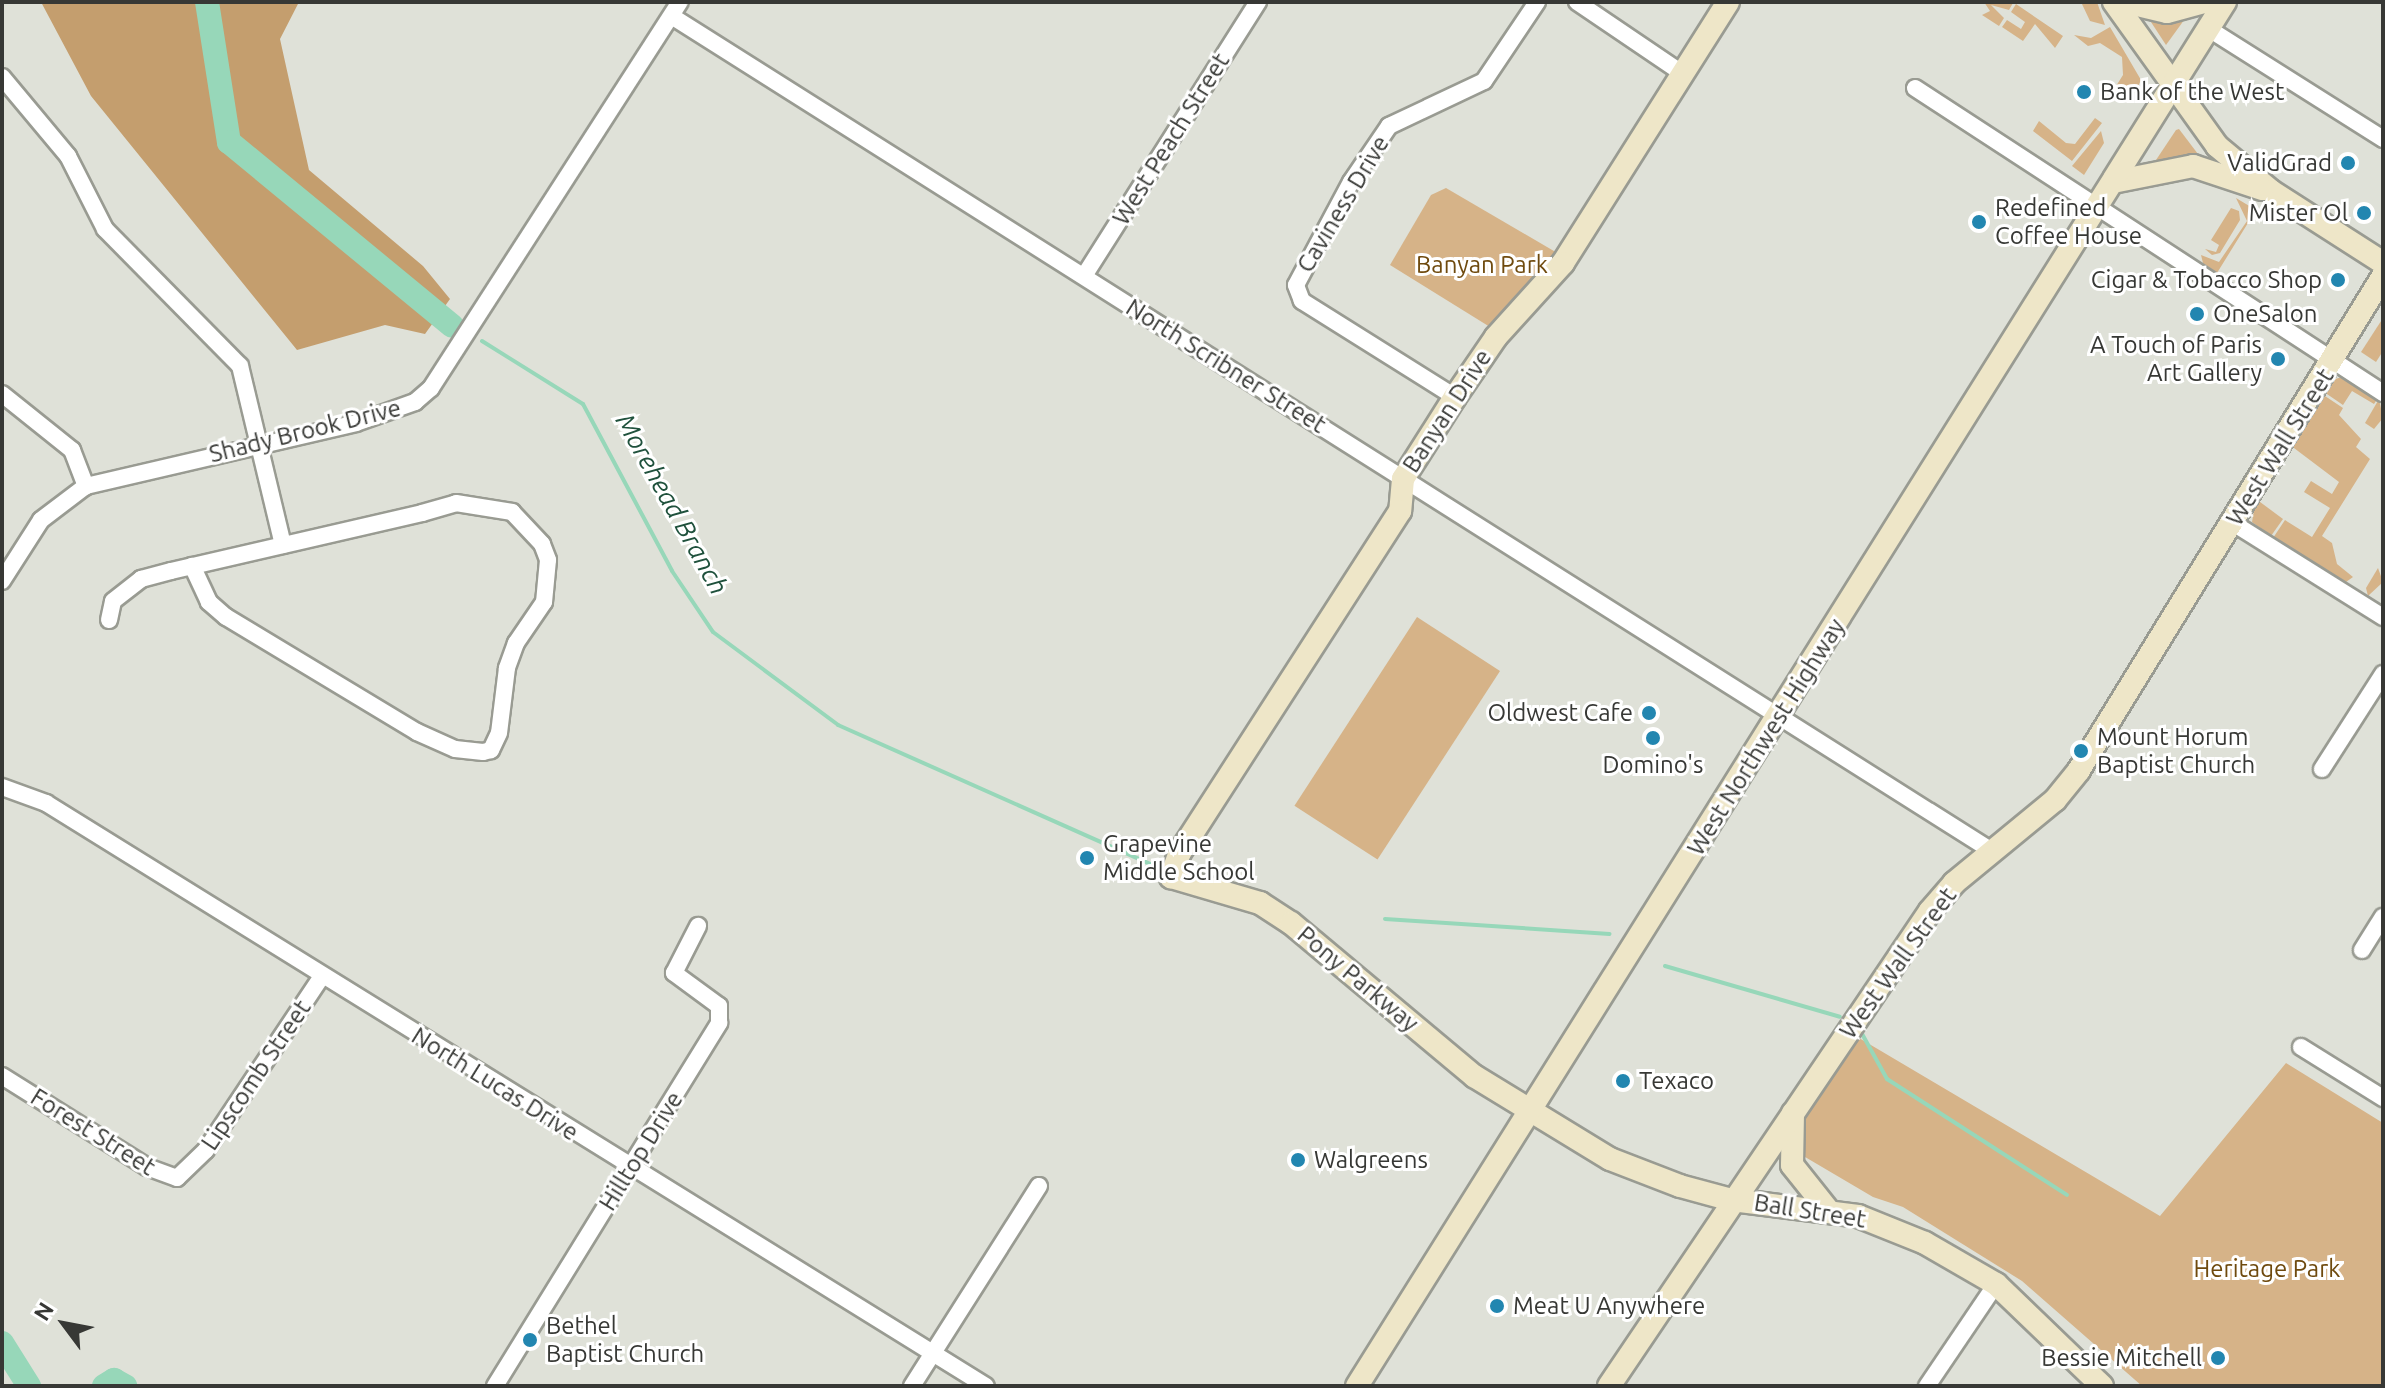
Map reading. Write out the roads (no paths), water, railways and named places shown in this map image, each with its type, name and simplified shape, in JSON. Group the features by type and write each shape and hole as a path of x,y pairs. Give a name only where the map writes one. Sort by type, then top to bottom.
{"main road":[{"name":"Banyan Drive","path":"1171,877 1180,852 1400,511 1403,479 1455,397 1496,337 1563,263 1728,2"},
{"path":"2114,2 2217,146 2271,191 2383,263"},
{"path":"2125,2 2167,12 2204,2"},
{"name":"West Northwest Highway","path":"1357,1386 2225,2"},
{"path":"2113,182 2193,166 2271,191"},
{"name":"West Wall Street","path":"1609,1386 1930,911 1992,851 2055,800 2079,770 2334,361 2383,276"},
{"name":"Pony Parkway","path":"1171,877 1260,903 1291,923 1452,1059 1529,1112"},
{"path":"1794,1111 1792,1165 1828,1210"},
{"name":"Ball Street","path":"1529,1112 1610,1159 1732,1200 1828,1210 1891,1226 1996,1284 2094,1384"}],"street":[{"name":"West Peach Street","path":"1084,276 1258,2"},
{"name":"Caviness Drive","path":"1455,397 1302,301 1296,285 1351,182 1389,126 1484,81 1537,2"},
{"path":"1577,2 1682,73"},
{"name":"North Scribner Street","path":"677,9 1084,276 1778,719 1992,851"},
{"name":"Shady Brook Drive","path":"2,581 41,520 86,486 390,412 431,388 677,9"},
{"path":"2209,29 2383,139"},
{"path":"2,77 68,156 105,229 240,366 283,545"},
{"path":"1915,88 2098,204 2383,393"},
{"path":"2,394 72,450 86,486"},
{"path":"109,620 113,601 126,587 192,566 456,503 512,512 542,544 548,569 544,602 516,643 507,668 499,733 491,750 455,749 326,679 226,617 209,602 192,566"},
{"path":"2233,523 2380,609"},
{"path":"2322,769 2383,674"},
{"name":"North Lucas Drive","path":"2,787 46,803 631,1169 986,1386"},
{"path":"2362,950 2383,917"},
{"name":"Hilltop Drive","path":"495,1386 719,1023 719,1006 674,973 698,926"},
{"name":"Lipscomb Street","path":"186,1171 322,976"},
{"path":"2301,1047 2383,1098"},
{"name":"Forest Street","path":"2,1076 165,1177 186,1171"},
{"path":"912,1386 1039,1186"},
{"path":"1927,1386 1996,1284"}],"waterway":[{"name":"Morehead Branch","path":"207,2 229,142 452,326"},
{"name":"Morehead Branch","path":"482,341 583,404 672,571 713,632 838,725 1155,866"},
{"name":"Morehead Branch","path":"1385,919 1609,934"},
{"name":"Morehead Branch","path":"1665,966 1840,1017"},
{"name":"Morehead Branch","path":"1861,1032 1887,1079 2067,1195"},
{"path":"2,1343 29,1386"},
{"path":"104,1386 114,1380 125,1386"}],"place":[{"name":"Bank of the West","path":"2084,92"},
{"name":"ValidGrad","path":"2348,163"},
{"name":"Mister Ol","path":"2364,213"},
{"name":"Redefined Coffee House","path":"1979,222"},
{"name":"Cigar & Tobacco Shop","path":"2338,280"},
{"name":"OneSalon","path":"2197,314"},
{"name":"A Touch of Paris Art Gallery","path":"2278,359"},
{"name":"Oldwest Cafe","path":"1649,713"},
{"name":"Domino's","path":"1653,738"},
{"name":"Mount Horum Baptist Church","path":"2081,751"},
{"name":"Grapevine Middle School","path":"1087,858"},
{"name":"Texaco","path":"1623,1081"},
{"name":"Walgreens","path":"1298,1160"},
{"name":"Meat U Anywhere","path":"1497,1306"},
{"name":"Bethel Baptist Church","path":"530,1340"},
{"name":"Bessie Mitchell","path":"2218,1358"}],"park label":[{"name":"Banyan Park","path":"1482,265"},
{"name":"Heritage Park","path":"2267,1269"}]}
